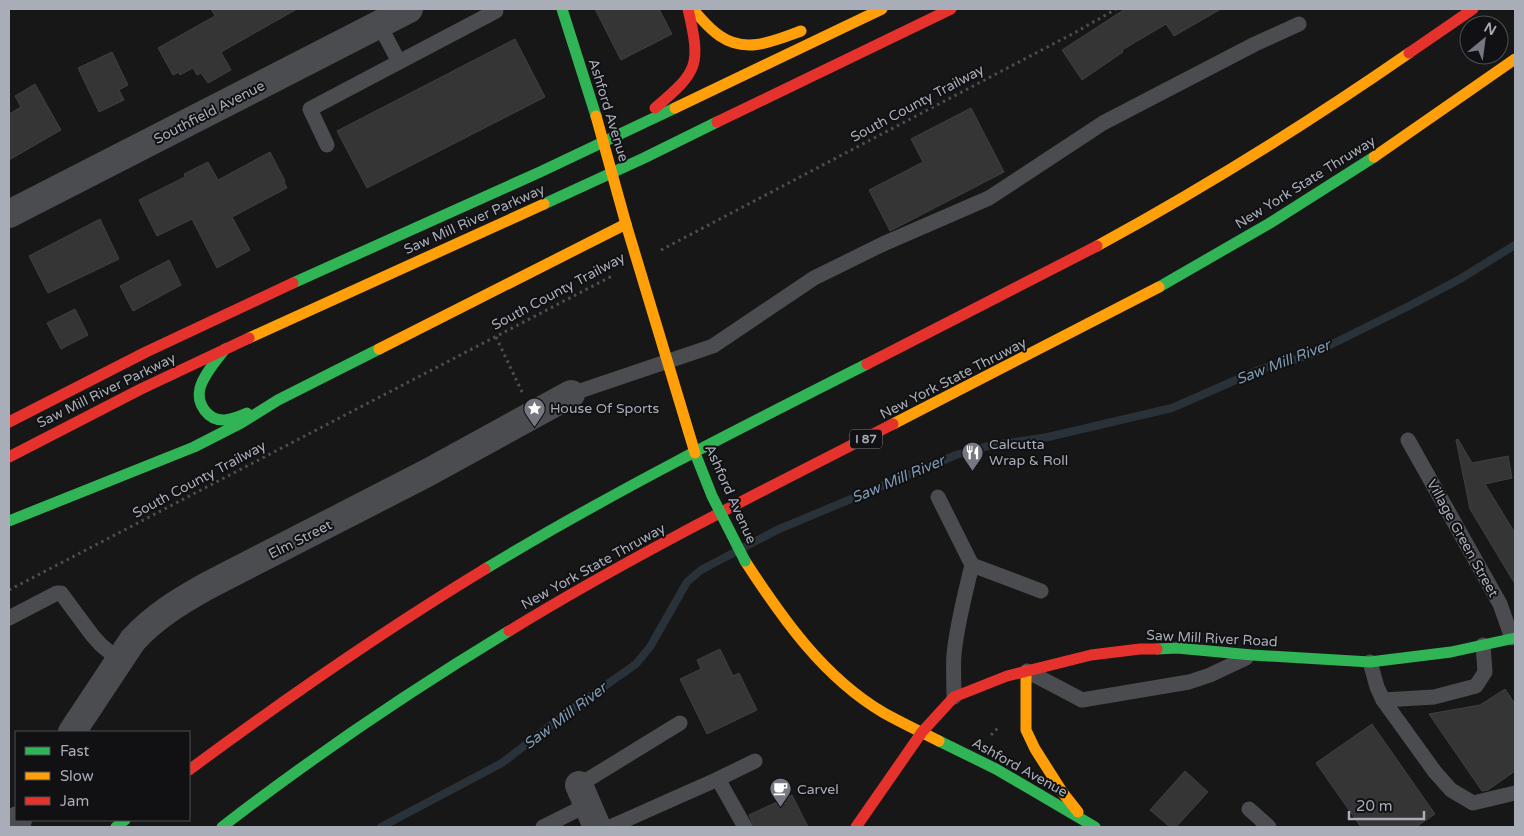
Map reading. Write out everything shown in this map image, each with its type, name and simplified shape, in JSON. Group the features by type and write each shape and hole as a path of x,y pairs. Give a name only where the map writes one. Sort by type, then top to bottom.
{"main road":[{"name":"Ashford Avenue","path":"562,9 596,116 626,224 695,454 715,503 745,561 763,590 811,651 866,702 884,713 996,769 1090,824"},
{"path":"626,132 676,90 690,72 696,53 688,9"},
{"path":"692,9 721,38 742,46 768,43 814,26"},
{"path":"842,16 861,9"},
{"name":"Saw Mill River Parkway","path":"9,422 219,318 626,132 882,9"},
{"name":"Saw Mill River Parkway","path":"9,457 225,349 636,162 951,9"},
{"path":"190,769 328,670 478,572 559,525 639,482 1060,266 1166,208 1323,113 1473,9"},
{"name":"New York State Thruway","path":"222,827 377,714 454,664 533,617 612,571 693,528 1023,359 1182,274 1265,226 1342,178 1420,126 1515,58"},
{"path":"225,349 202,383 199,398 201,406 206,412 221,420 234,418 278,400 626,224"},
{"path":"9,520 194,448 241,424 278,400"},
{"name":"Saw Mill River Road","path":"856,827 922,732 954,697 1007,676 1091,655 1140,649 1178,648 1252,655 1370,662 1451,652 1514,638"},
{"path":"1026,671 1026,730 1035,749 1063,793 1090,824"}],"street":[{"name":"Southfield Avenue","path":"9,214 409,9"},
{"name":"Elm Street","path":"73,731 133,640 160,614 182,600 427,473 571,394"}],"lane":[{"path":"328,145 310,109 496,11"},
{"path":"380,24 399,62"},
{"path":"571,394 714,346 814,278 883,244 988,198 1103,123 1255,44 1299,24"},
{"name":"Village Green Street","path":"1408,440 1500,604 1514,638"},
{"path":"938,497 972,565 956,640 954,697"},
{"path":"972,565 1041,591"},
{"path":"9,618 57,593 61,593 101,646 119,660"},
{"path":"1383,700 1434,697 1476,686 1485,672 1483,645"},
{"path":"1026,671 1082,700 1189,682 1210,675 1252,655"},
{"path":"1370,662 1377,688 1383,700 1450,790 1473,803 1515,793"},
{"path":"543,827 587,806 680,723"},
{"path":"610,827 718,779 755,760"},
{"path":"718,779 745,827"},
{"path":"1249,809 1269,827"}],"path":[{"name":"South County Trailway","path":"654,254 1076,32 1116,9"},
{"name":"South County Trailway","path":"9,590 619,272"},
{"path":"496,336 533,416"}],"building":[{"path":"211,9 297,9 221,52 231,70 208,83 201,73 197,75 193,68 180,75 179,72 173,75 158,48 215,16"},
{"path":"595,9 659,9 672,34 621,60"},
{"path":"1125,9 1221,9 1174,36 1166,24 1122,50 1123,52 1082,80 1062,50"},
{"path":"515,39 545,97 367,188 337,131"},
{"path":"112,52 128,85 119,90 124,100 99,112 78,68"},
{"path":"35,84 61,130 9,160 9,114 21,107 15,96"},
{"path":"971,108 1004,172 890,231 869,190 923,162 911,139"},
{"path":"270,152 287,188 232,217 250,250 217,268 192,219 157,236 139,200 185,177 184,174 208,162 218,180"},
{"path":"100,219 119,259 48,293 29,256"},
{"path":"169,260 181,285 133,311 120,286"},
{"path":"75,309 88,335 61,349 47,323"},
{"path":"1458,439 1472,463 1508,456 1512,478 1485,484 1515,533 1515,584 1470,509 1456,440"},
{"path":"720,649 733,676 739,673 757,710 707,734 680,679 701,669 697,660"},
{"path":"1505,689 1515,704 1515,771 1488,790 1482,791 1429,714 1480,705"},
{"path":"1372,724 1435,814 1416,827 1361,827 1316,763"},
{"path":"1185,771 1208,792 1176,827 1170,827 1150,810"},
{"name":"Carvel","path":"792,795 808,827 754,827 749,815"}],"waterway":[{"name":"Saw Mill River","path":"381,827 502,763 572,709 636,664 650,647 687,582 701,570 777,530 956,455 988,446 1048,437 1172,408 1261,369 1308,356 1460,279 1515,245"}],"traffic: fast":[{"path":"562,9 596,116"},
{"path":"293,283 540,172 675,108"},
{"path":"544,204 717,122"},
{"path":"1159,287 1270,223 1374,157"},
{"path":"225,349 204,378 200,388 200,400 209,415 219,420 231,419 247,413"},
{"path":"9,521 194,447 241,423 278,400 379,349"},
{"path":"485,569 626,488 867,364"},
{"path":"695,453 712,496 745,561"},
{"path":"222,827 363,725 509,631"},
{"path":"1157,649 1177,648 1252,655 1370,662 1451,652 1515,638"},
{"path":"939,741 996,769 1095,827"},
{"path":"116,827 124,821"}],"traffic: slow":[{"path":"692,9 720,36 740,44 750,45 770,42 801,31"},
{"path":"675,108 882,9"},
{"path":"1097,246 1256,154 1409,53"},
{"path":"1374,157 1515,59"},
{"path":"596,116 626,224 695,453"},
{"path":"249,338 544,204"},
{"path":"379,349 626,224"},
{"path":"893,424 1159,287"},
{"path":"745,561 789,625 823,665 862,699 884,713 939,741"},
{"path":"1026,671 1026,730 1035,749 1063,793 1078,812"}],"traffic: jam":[{"path":"655,108 681,85 693,66 695,43 688,9"},
{"path":"717,122 951,9"},
{"path":"1409,53 1473,9"},
{"path":"867,364 1097,246"},
{"path":"9,422 146,352 293,283"},
{"path":"9,457 141,389 249,338"},
{"path":"509,631 651,550 893,424"},
{"path":"190,769 335,666 485,569"},
{"path":"856,827 922,732 954,697 1007,676 1091,655 1140,649 1157,649"}],"place":[{"name":"House Of Sports","path":"534,427"},
{"name":"Calcutta Wrap & Roll","path":"973,471"},
{"name":"Carvel","path":"781,808"}]}
